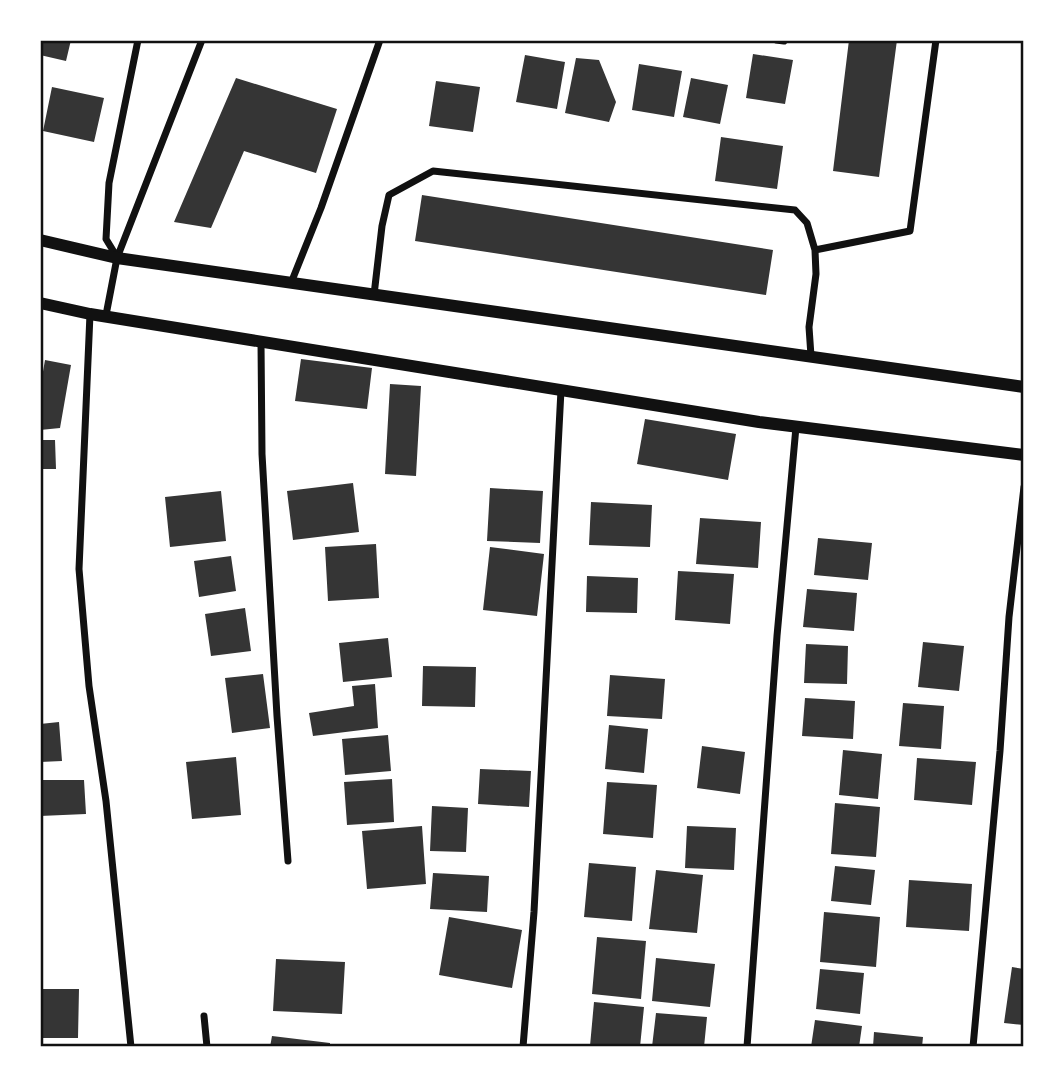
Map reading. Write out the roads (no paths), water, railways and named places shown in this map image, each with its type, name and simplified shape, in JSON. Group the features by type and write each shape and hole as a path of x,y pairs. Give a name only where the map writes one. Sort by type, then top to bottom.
{"street":[{"path":"117,258 106,239 109,183 138,40"},
{"path":"106,316 117,258 202,40"},
{"path":"291,283 321,208 380,40"},
{"path":"815,250 910,231 936,40"},
{"path":"374,295 382,226 389,194 433,171 795,210 807,223 815,250 811,356"},
{"path":"40,240 117,258 1024,387"},
{"path":"40,303 90,314 796,427 1024,456"},
{"path":"90,314 79,569 89,686 106,800 131,1047"},
{"path":"261,342 262,454 288,861"},
{"path":"523,1047 534,912 561,390"},
{"path":"747,1047 777,636 796,427"},
{"path":"973,1047 1000,751 1009,617 1024,487"},
{"path":"204,1016 207,1047"}]}
